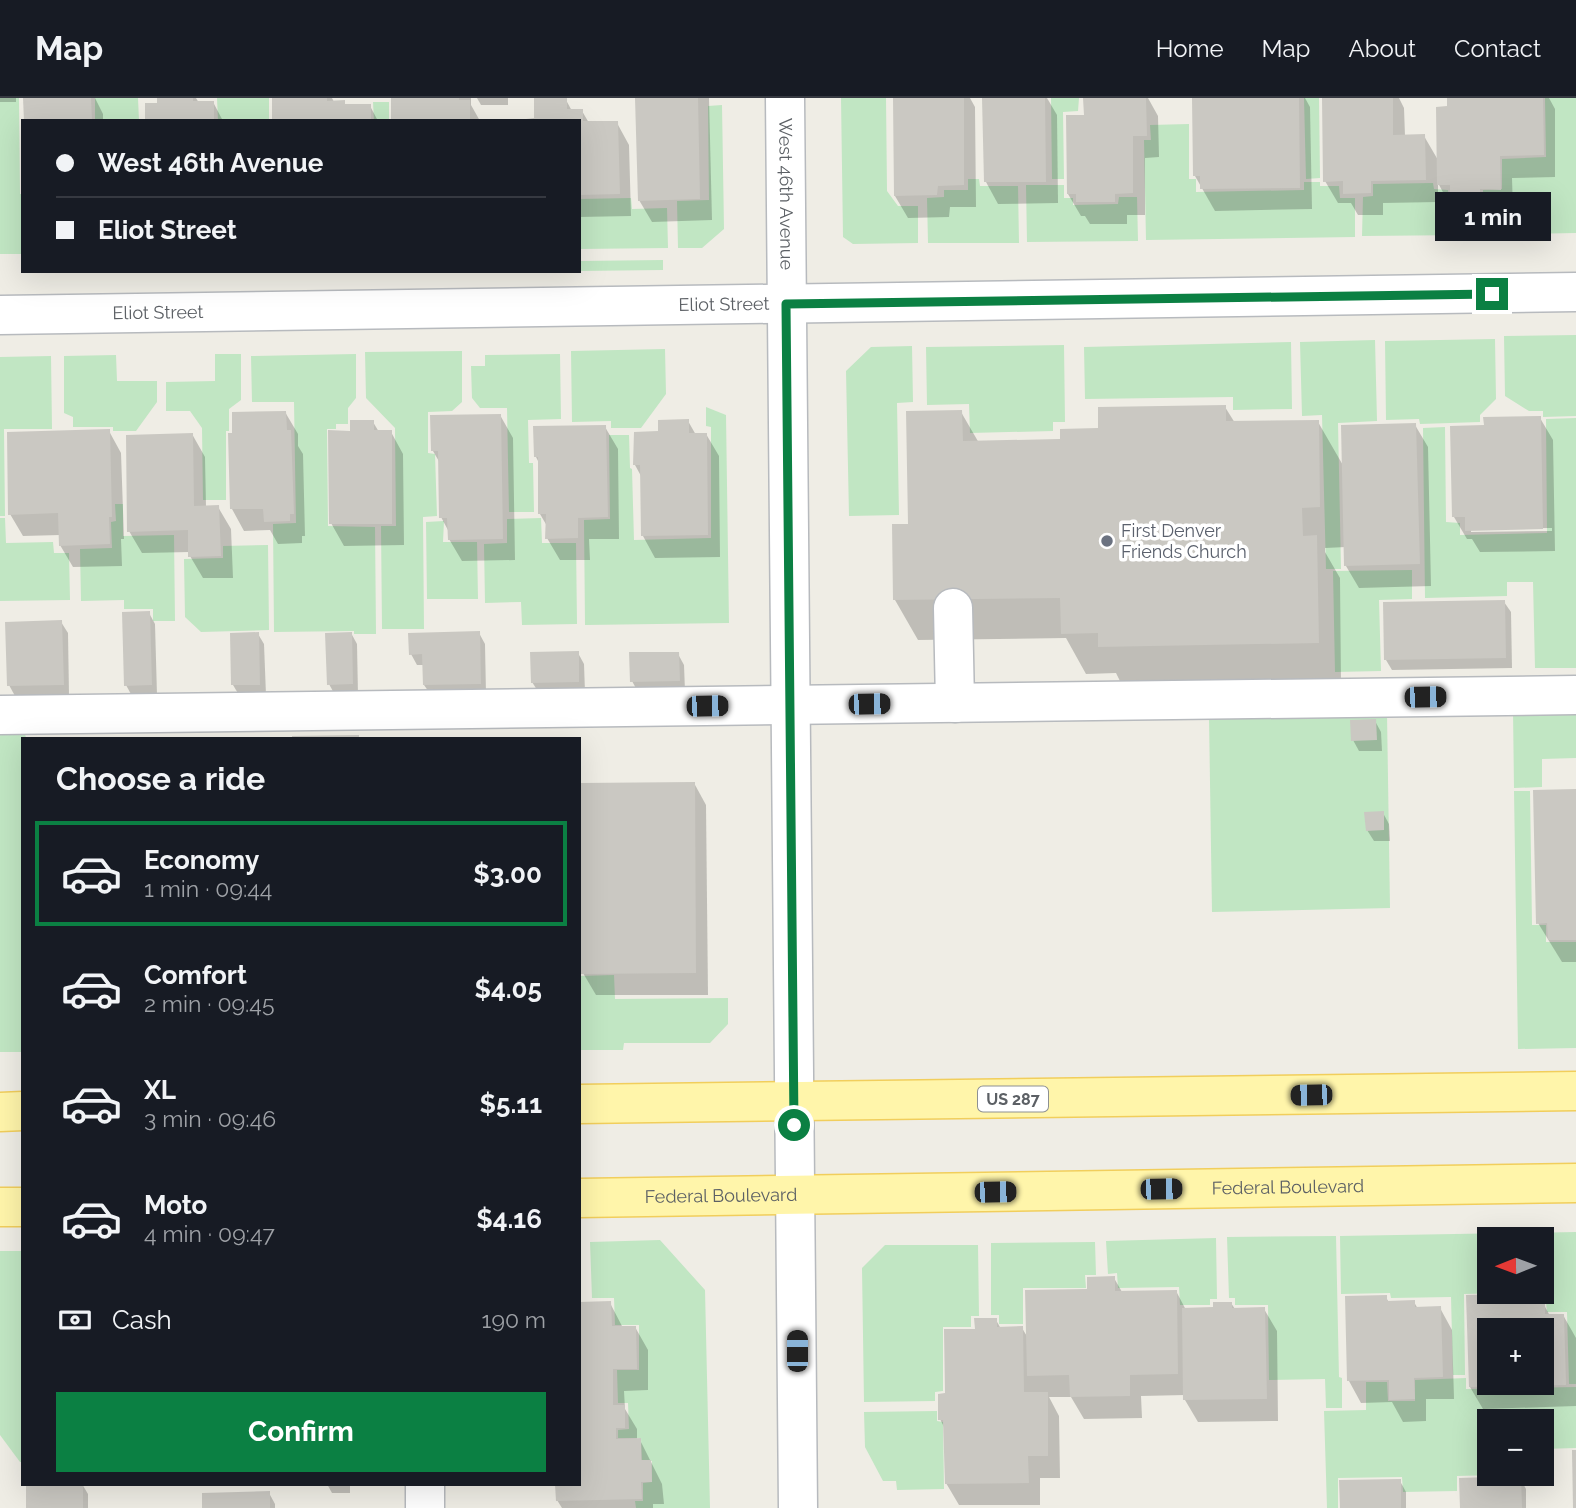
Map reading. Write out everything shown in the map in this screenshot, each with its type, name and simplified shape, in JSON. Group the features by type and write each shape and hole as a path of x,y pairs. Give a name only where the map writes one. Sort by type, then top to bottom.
{"main road":[{"name":"US 287","path":"581,1104 1576,1091"},
{"path":"0,1112 21,1111"},
{"name":"Federal Boulevard","path":"581,1198 1576,1183"},
{"path":"0,1207 21,1207"}],"street":[{"name":"West 46th Avenue","path":"785,98 798,1508"},
{"name":"Eliot Street","path":"0,315 1576,292"},
{"path":"953,608 955,703"},
{"path":"0,715 1576,695"},
{"path":"425,1486 425,1508"}],"green space":[{"path":"0,98 19,98 21,254 0,254"},
{"path":"95,98 138,98 139,119 95,119"},
{"path":"217,98 269,98 269,119 218,119"},
{"path":"841,98 886,98 887,191 898,206 918,206 918,243 853,244 843,237"},
{"path":"1051,98 1079,98 1078,111 1063,112 1064,179 1052,179"},
{"path":"1304,98 1319,98 1320,178 1306,179"},
{"path":"1545,98 1576,98 1576,233 1472,235 1472,202 1483,201 1483,190 1502,189 1502,159 1546,157"},
{"path":"373,102 389,102 389,119 374,119"},
{"path":"722,105 724,229 702,248 678,248 677,201 709,200 708,106"},
{"path":"1189,124 1189,179 1196,179 1196,192 1304,190 1304,182 1320,182 1320,186 1339,186 1340,198 1355,198 1355,237 1146,240 1144,140 1151,140 1150,125"},
{"path":"968,179 979,179 980,186 1018,186 1019,243 928,243 927,198 944,197 944,190 968,190"},
{"path":"1433,183 1434,189 1448,190 1449,200 1467,200 1467,235 1362,236 1363,197 1373,196 1373,184"},
{"path":"1026,185 1064,185 1064,198 1073,198 1073,205 1118,204 1119,197 1137,197 1138,241 1027,242"},
{"path":"631,198 632,209 667,208 668,248 581,249 581,199"},
{"path":"663,260 663,270 581,271 581,261"},
{"path":"1576,335 1576,416 1543,417 1543,411 1529,411 1505,396 1504,336"},
{"path":"1495,339 1496,399 1480,415 1480,422 1420,424 1419,419 1386,420 1385,341"},
{"path":"1375,340 1377,421 1338,423 1341,569 1326,569 1322,415 1302,416 1300,342"},
{"path":"1291,342 1292,409 1233,410 1233,397 1085,399 1084,347"},
{"path":"1064,345 1065,422 1053,422 1053,431 970,433 969,404 927,405 926,347"},
{"path":"912,346 913,402 897,403 899,515 849,516 846,371 871,347"},
{"path":"665,349 666,394 641,428 611,428 611,421 572,422 571,351"},
{"path":"462,351 462,402 452,411 428,412 428,453 435,454 437,516 423,517 424,629 382,629 381,526 396,526 395,428 366,398 365,352"},
{"path":"215,354 241,354 241,400 229,409 229,431 226,431 226,500 203,500 202,428 190,411 166,411 166,382 215,381"},
{"path":"356,354 356,398 348,408 348,424 336,424 336,429 327,429 328,526 375,527 376,634 354,634 354,631 274,632 273,524 296,523 294,402 252,402 251,356"},
{"path":"560,354 561,419 528,420 529,463 533,463 534,512 509,512 507,408 480,408 472,398 471,366 485,366 485,355"},
{"path":"116,355 117,381 157,381 157,402 136,431 113,431 113,427 73,427 73,417 64,413 64,356"},
{"path":"51,356 52,429 4,429 5,516 0,516 0,357"},
{"path":"706,407 726,415 729,623 585,625 584,520 610,519 609,435 629,435 634,540 711,538 711,427 706,426"},
{"path":"1576,418 1576,668 1535,668 1533,582 1507,582 1507,596 1425,598 1423,428 1445,427 1446,522 1460,523 1460,535 1547,533 1546,419"},
{"path":"115,504 123,504 123,536 174,535 175,621 153,621 153,609 124,609 124,600 81,601 80,549 112,548 111,522 116,521"},
{"path":"0,518 5,518 6,543 53,542 54,553 69,553 70,600 0,601"},
{"path":"541,518 542,543 576,543 577,624 522,625 521,602 485,603 484,544 507,543 507,519"},
{"path":"444,521 443,542 477,542 478,599 427,599 426,522"},
{"path":"268,545 269,630 201,632 185,617 184,559 223,558 223,546"},
{"path":"1412,570 1412,599 1379,600 1381,671 1335,672 1333,571"},
{"path":"1576,710 1576,758 1542,759 1542,787 1514,788 1513,711"},
{"path":"1387,713 1390,908 1212,912 1209,717"},
{"path":"0,734 25,734 26,737 21,737 21,1052 0,1052"},
{"path":"1514,791 1530,791 1532,925 1546,925 1546,942 1576,942 1576,1048 1518,1049"},
{"path":"614,975 615,999 728,998 728,1024 710,1043 624,1043 623,1050 581,1050 581,976"},
{"path":"1554,1232 1576,1232 1576,1384 1569,1384 1567,1312 1547,1312 1546,1304 1554,1304"},
{"path":"1477,1234 1477,1294 1464,1294 1465,1375 1453,1375 1451,1297 1391,1298 1390,1293 1341,1294 1340,1236"},
{"path":"1336,1236 1342,1408 1326,1408 1325,1379 1269,1380 1268,1305 1235,1305 1235,1298 1229,1298 1227,1237"},
{"path":"1216,1238 1217,1299 1210,1299 1210,1305 1180,1305 1179,1287 1118,1288 1117,1273 1108,1274 1106,1241"},
{"path":"660,1240 705,1290 710,1508 636,1508 635,1501 643,1501 643,1483 652,1482 652,1461 642,1460 641,1438 618,1438 618,1430 629,1429 628,1403 618,1403 617,1370 639,1370 639,1325 615,1325 614,1298 592,1298 590,1242"},
{"path":"1095,1242 1096,1275 1085,1275 1086,1288 1023,1288 1023,1324 999,1324 999,1315 991,1315 991,1243"},
{"path":"885,1245 978,1245 979,1316 971,1316 971,1327 943,1327 943,1391 935,1392 935,1401 864,1402 862,1268"},
{"path":"0,1251 21,1251 21,1462 0,1435"},
{"path":"1466,1378 1466,1389 1477,1389 1477,1395 1554,1395 1554,1387 1576,1387 1576,1448 1554,1449 1554,1409 1477,1409 1477,1476 1457,1476 1457,1491 1403,1492 1402,1477 1338,1478 1338,1508 1327,1508 1324,1411 1366,1410 1366,1382 1387,1382 1388,1401 1415,1401 1415,1380"},
{"path":"937,1411 937,1421 943,1422 944,1489 897,1490 896,1481 883,1481 865,1447 864,1412"}],"building":[{"path":"23,98 91,98 92,119 24,119"},
{"path":"157,98 214,101 214,119 145,119 145,103 157,103"},
{"path":"272,98 327,98 327,101 345,100 345,104 371,104 371,119 272,119"},
{"path":"391,98 470,100 470,119 391,119"},
{"path":"534,98 567,98 567,109 583,109 583,121 618,121 620,194 581,195 581,119 526,119 534,118"},
{"path":"635,98 698,98 700,199 638,201"},
{"path":"893,98 964,98 964,185 938,186 937,195 894,196"},
{"path":"982,98 1045,98 1046,182 984,182"},
{"path":"1083,98 1146,98 1147,136 1133,136 1133,193 1115,194 1115,202 1076,202 1076,194 1067,194 1066,115 1084,115"},
{"path":"1192,98 1299,98 1300,188 1200,189 1200,176 1193,176"},
{"path":"1322,98 1393,98 1393,135 1425,134 1426,180 1371,181 1371,193 1343,194 1343,181 1323,182"},
{"path":"1447,98 1543,98 1544,155 1500,156 1501,190 1480,189 1480,199 1450,199 1450,185 1437,185 1436,107 1447,106"},
{"path":"1226,405 1226,421 1319,420 1320,507 1302,508 1303,536 1317,535 1319,643 1098,647 1098,633 1061,634 1060,598 893,600 892,524 908,524 906,411 962,410 963,441 1060,439 1060,429 1098,428 1098,407"},
{"path":"286,411 287,430 291,430 294,514 290,514 290,521 264,522 263,509 230,509 228,433 232,433 232,412"},
{"path":"501,414 503,539 448,540 447,518 439,518 438,451 431,451 430,415"},
{"path":"1541,416 1543,529 1465,531 1465,517 1452,517 1450,426 1484,425 1483,417"},
{"path":"689,419 689,433 707,433 708,535 641,536 640,465 633,465 634,432 658,431 658,420"},
{"path":"350,420 374,420 374,430 392,430 392,524 329,524 328,430 350,431"},
{"path":"1416,423 1420,564 1344,566 1341,425"},
{"path":"606,425 608,517 578,518 578,538 545,539 546,514 538,514 538,457 534,457 533,426"},
{"path":"110,429 110,544 59,546 58,513 8,515 7,432"},
{"path":"193,433 194,506 219,505 221,556 188,557 188,530 127,532 126,435"},
{"path":"1505,600 1506,658 1384,660 1383,602"},
{"path":"150,611 152,685 124,686 122,612"},
{"path":"62,620 64,685 7,686 5,622"},
{"path":"480,631 481,684 423,685 422,654 409,655 408,633"},
{"path":"259,632 260,685 231,685 230,633"},
{"path":"352,632 353,684 327,685 325,633"},
{"path":"579,651 579,682 531,683 530,652"},
{"path":"629,652 679,652 680,681 630,682"},
{"path":"1376,719 1377,740 1351,741 1350,720"},
{"path":"359,735 359,737 292,737"},
{"path":"695,782 696,973 581,974 581,783"},
{"path":"1576,789 1576,940 1548,940 1547,923 1536,924 1533,790"},
{"path":"1384,811 1384,830 1366,831 1364,812"},
{"path":"1115,1276 1115,1291 1177,1290 1178,1374 1130,1375 1130,1396 1070,1397 1069,1375 1027,1376 1025,1290 1087,1289 1087,1277"},
{"path":"1387,1295 1387,1301 1415,1300 1415,1307 1441,1306 1443,1377 1414,1378 1415,1399 1389,1400 1389,1380 1347,1381 1345,1296"},
{"path":"1466,1295 1477,1295 1477,1304 1545,1304 1545,1314 1564,1314 1566,1385 1554,1385 1554,1318 1477,1318 1477,1387 1469,1387"},
{"path":"611,1301 612,1326 636,1326 637,1369 613,1369 613,1405 625,1405 625,1428 616,1428 616,1439 641,1438 641,1460 651,1460 652,1482 641,1482 642,1499 556,1501 555,1486 581,1486 581,1302"},
{"path":"1213,1302 1232,1302 1232,1308 1265,1307 1267,1399 1183,1400 1182,1308 1213,1307"},
{"path":"974,1318 997,1318 997,1327 1023,1326 1024,1392 1048,1392 1048,1456 1028,1456 1029,1483 945,1484 943,1420 938,1420 938,1394 945,1393 944,1329 975,1329"},
{"path":"1572,1450 1576,1450 1576,1508 1573,1508"},
{"path":"1477,1477 1477,1486 1521,1486 1522,1508 1460,1508 1459,1478"},
{"path":"1401,1479 1401,1508 1340,1508 1339,1480"},
{"path":"26,1486 83,1486 83,1508 26,1508"},
{"path":"270,1491 270,1508 202,1508 202,1493"}],"place":[{"name":"First Denver Friends Church","path":"1107,541"}],"route":[{"path":"794,1125 786,304 1492,294"}]}
